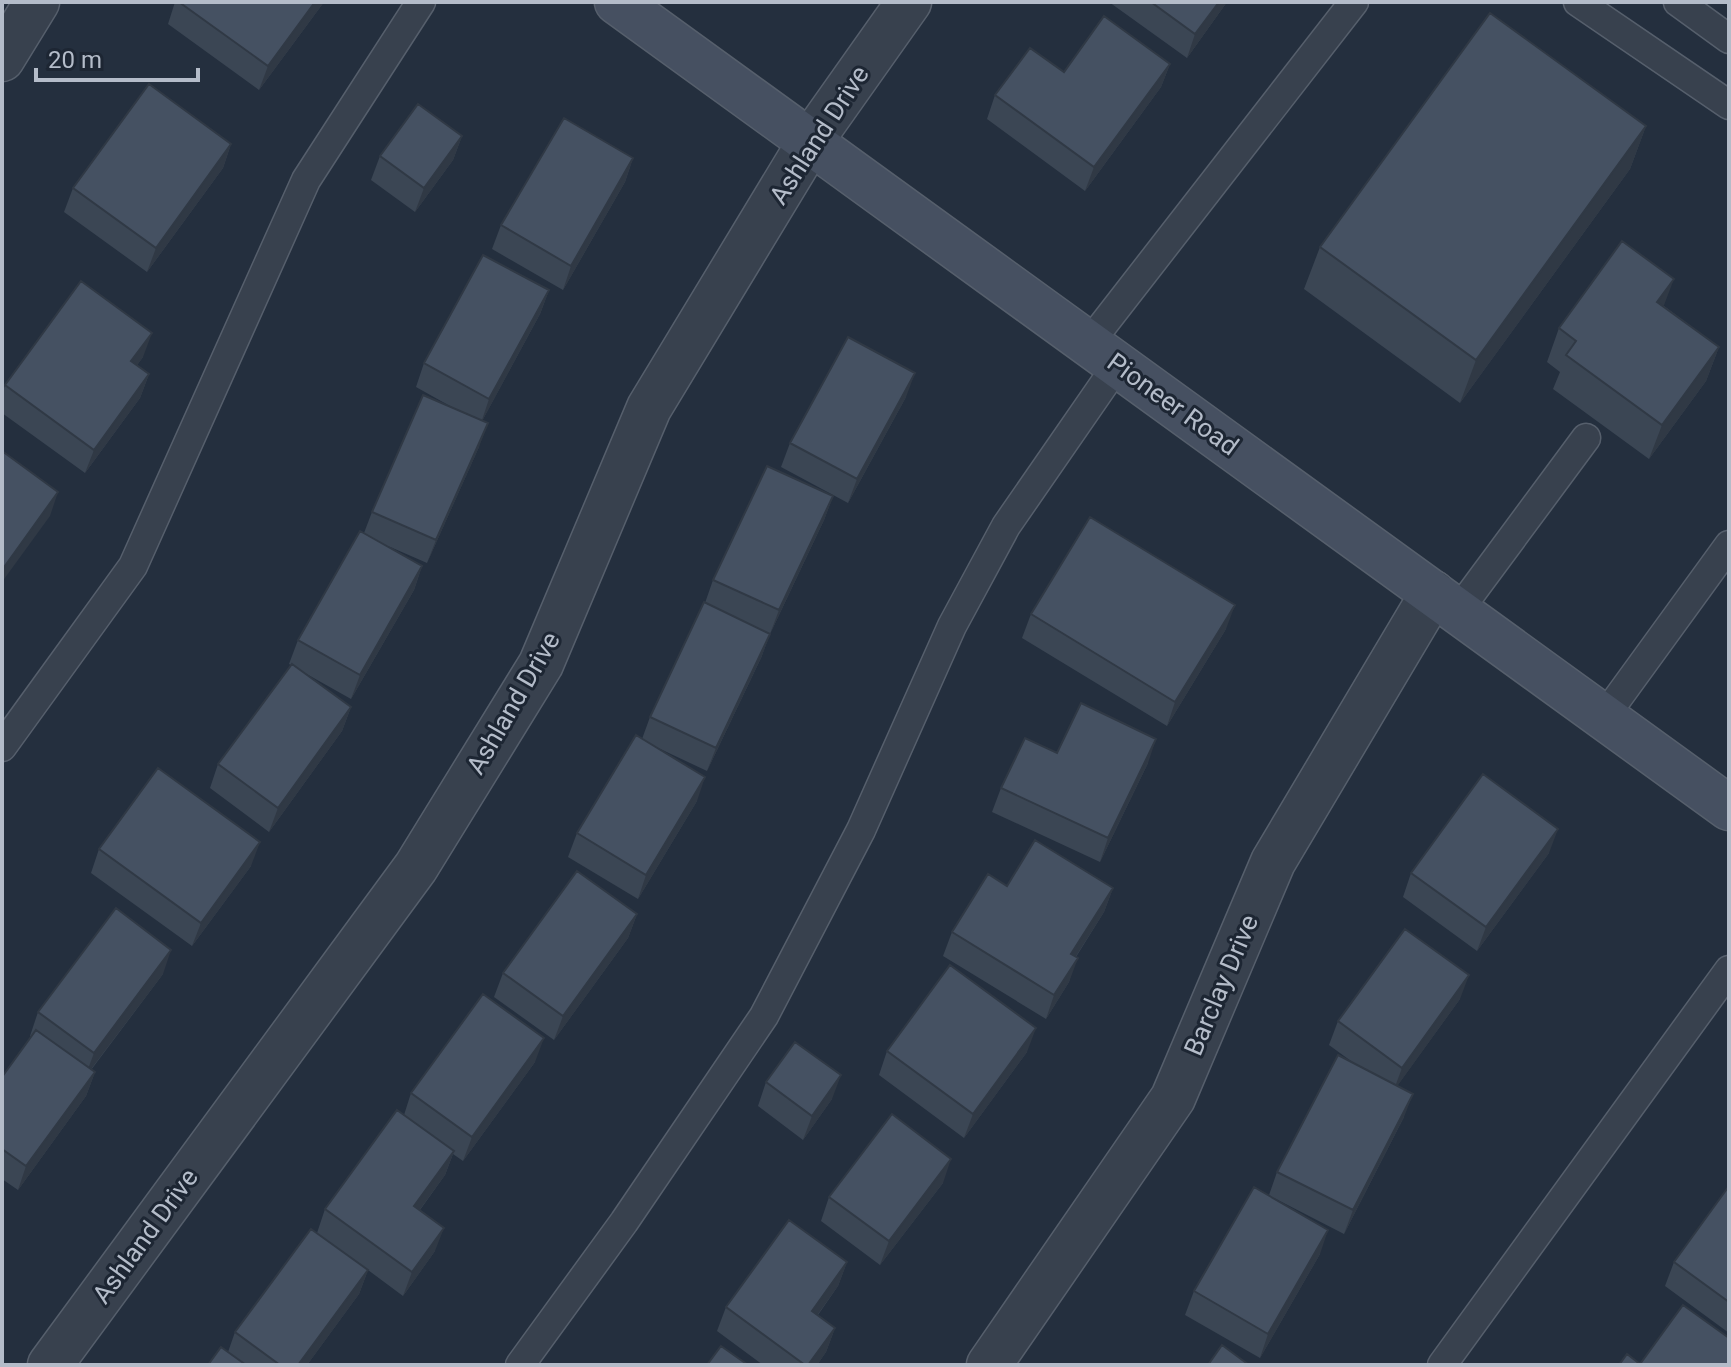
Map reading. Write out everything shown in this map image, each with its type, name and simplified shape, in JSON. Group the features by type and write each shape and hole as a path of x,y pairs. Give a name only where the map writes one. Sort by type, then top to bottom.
{"main road":[{"name":"Pioneer Road","path":"617,2 1729,808"}],"street":[{"path":"2,59 37,2"},
{"name":"Ashland Drive","path":"50,1365 424,853 541,664 649,408 810,142 909,2"},
{"name":"Barclay Drive","path":"989,1365 1173,1098 1273,862 1446,602"}],"lane":[{"path":"2,747 133,566 306,180 421,2"},
{"path":"520,1365 624,1222 764,1016 861,830 958,614 1104,354 1354,2"},
{"path":"1578,2 1729,105"},
{"path":"1678,2 1729,39"},
{"path":"1446,602 1586,438"},
{"path":"1604,717 1729,545"},
{"path":"1442,1365 1729,970"}],"building":[{"path":"179,2 315,2 268,66"},
{"path":"1151,2 1219,2 1195,34"},
{"path":"1490,13 1646,126 1476,360 1320,247"},
{"path":"1104,16 1170,64 1094,167 995,95 1030,48 1064,72"},
{"path":"149,84 231,144 156,248 73,188"},
{"path":"418,104 462,136 424,188 380,156"},
{"path":"564,118 633,158 571,266 501,225"},
{"path":"1622,241 1674,279 1657,302 1719,347 1662,425 1566,355 1576,341 1559,328"},
{"path":"483,255 549,290 489,399 424,363"},
{"path":"81,281 152,333 131,361 149,374 94,450 5,385"},
{"path":"848,337 915,373 857,479 790,443"},
{"path":"423,395 488,423 436,540 372,512"},
{"path":"2,451 58,492 2,570"},
{"path":"767,466 833,496 779,610 713,580"},
{"path":"1090,517 1235,605 1175,702 1031,614"},
{"path":"360,531 422,566 360,675 298,640"},
{"path":"704,602 770,634 716,748 650,717"},
{"path":"292,664 351,707 278,808 218,764"},
{"path":"1081,703 1156,739 1108,838 1001,788 1025,738 1057,753"},
{"path":"636,735 705,777 646,875 577,833"},
{"path":"158,768 260,842 201,923 99,849"},
{"path":"1483,774 1558,829 1486,927 1411,873"},
{"path":"1035,840 1113,888 1071,954 1078,958 1054,995 952,932 988,874 1007,886"},
{"path":"577,871 637,914 563,1016 503,973"},
{"path":"116,908 171,950 94,1053 38,1012"},
{"path":"1405,929 1469,975 1402,1068 1338,1021"},
{"path":"950,965 1036,1028 973,1114 887,1051"},
{"path":"483,994 544,1038 472,1137 411,1093"},
{"path":"36,1030 95,1072 26,1166 2,1149 2,1077"},
{"path":"795,1042 841,1075 812,1116 766,1082"},
{"path":"1338,1055 1413,1094 1353,1210 1277,1172"},
{"path":"397,1110 454,1151 414,1206 444,1228 412,1272 325,1209"},
{"path":"892,1114 951,1159 889,1241 829,1197"},
{"path":"1729,1186 1729,1302 1674,1262"},
{"path":"1254,1187 1328,1230 1268,1334 1194,1291"},
{"path":"789,1220 847,1262 812,1311 835,1328 808,1365 726,1307"},
{"path":"311,1229 368,1270 298,1365 280,1365 235,1332"},
{"path":"1683,1305 1729,1338 1729,1365 1619,1365 1627,1354 1640,1364"},
{"path":"1222,1345 1249,1365 1208,1365"},
{"path":"721,1346 748,1365 707,1365"},
{"path":"221,1347 246,1365 208,1365"}]}
